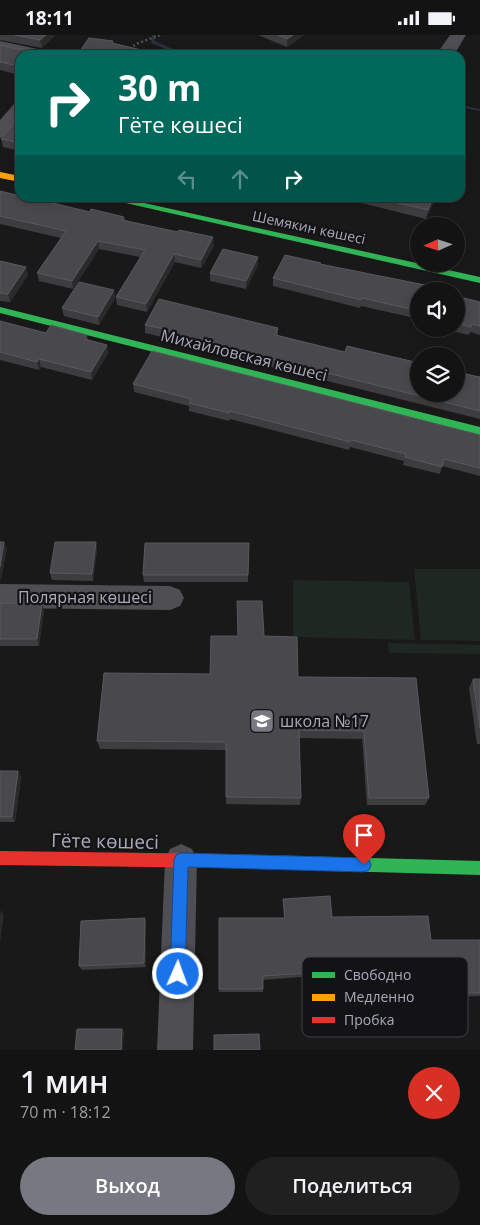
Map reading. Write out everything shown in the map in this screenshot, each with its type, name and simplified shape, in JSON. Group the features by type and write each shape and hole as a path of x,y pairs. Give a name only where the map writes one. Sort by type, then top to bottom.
{"street":[{"path":"448,50 458,35"},
{"path":"0,46 18,50"},
{"path":"0,132 15,114"},
{"path":"0,175 15,178"},
{"name":"Шемякин көшесі","path":"126,202 480,280"},
{"name":"Михайловская көшесі","path":"0,310 480,431"},
{"name":"Полярная көшесі","path":"0,596 170,598"},
{"name":"Гёте көшесі","path":"0,858 181,860 480,868"},
{"path":"175,1050 181,860"}],"path":[{"path":"129,50 146,39 160,35"}],"shaded area":[{"path":"414,569 480,569 480,641 421,640"},
{"path":"293,580 409,582 415,640 293,637"},
{"path":"388,643 480,645 480,654 389,653"}],"building":[{"path":"15,35 46,35 40,40"},
{"path":"278,35 293,35 287,39"},
{"path":"89,38 113,41 112,43 141,50 81,50"},
{"path":"0,45 18,49 31,49 15,50 14,65 0,62"},
{"path":"15,122 15,142 1,139"},
{"path":"0,191 15,195 15,202 49,202 90,212 91,209 124,217 122,220 178,232 179,230 213,237 201,260 174,254 146,304 116,297 145,250 98,241 72,281 37,273 66,231 0,216"},
{"path":"394,202 431,202 428,210"},
{"path":"223,249 258,257 246,281 210,273"},
{"path":"285,255 410,282 410,309 362,298 361,300 273,278"},
{"path":"0,261 26,267 8,294 0,293"},
{"path":"79,282 114,290 98,317 62,308"},
{"path":"465,298 480,302 480,326 472,324 471,327 465,325"},
{"path":"159,299 278,328 275,335 345,352 347,346 410,361 410,394 162,332 164,329 145,325"},
{"path":"0,321 46,333 51,325 87,335 84,339 107,345 91,372 39,359 37,362 0,352"},
{"path":"152,351 480,435 480,468 444,459 442,467 405,457 406,454 351,440 350,442 230,411 229,413 189,403 191,399 133,384"},
{"path":"465,374 480,377 480,411 444,402 465,402"},
{"path":"0,542 4,542 0,567"},
{"path":"55,542 96,542 92,574 50,573"},
{"path":"145,543 249,543 248,575 143,575"},
{"path":"237,601 262,601 264,636 297,637 298,677 416,678 429,798 369,798 364,731 299,730 301,798 226,797 226,742 97,741 104,673 210,674 211,636 238,636"},
{"path":"0,603 42,604 37,639 0,639"},
{"path":"473,679 480,679 480,728"},
{"path":"0,771 18,771 12,817 0,817"},
{"path":"330,896 332,917 428,916 431,940 480,940 480,993 468,993 468,957 302,957 302,973 263,976 263,989 219,989 219,918 285,918 283,899"},
{"path":"145,918 144,963 79,966 81,921"},
{"path":"77,1029 122,1029 121,1050 75,1050"},
{"path":"259,1034 260,1050 214,1050 214,1035"}],"waterway":[{"path":"154,35 153,42 172,50"},
{"path":"465,107 480,110"}],"traffic: fast":[{"path":"126,202 480,280"},
{"path":"0,310 480,431"},
{"path":"224,861 480,868"}],"traffic: slow":[{"path":"0,175 15,178"}],"traffic: jam":[{"path":"0,858 224,861"}],"place":[{"name":"школа №17","path":"262,721"}],"route":[{"path":"178,974 181,860 364,865"}]}
